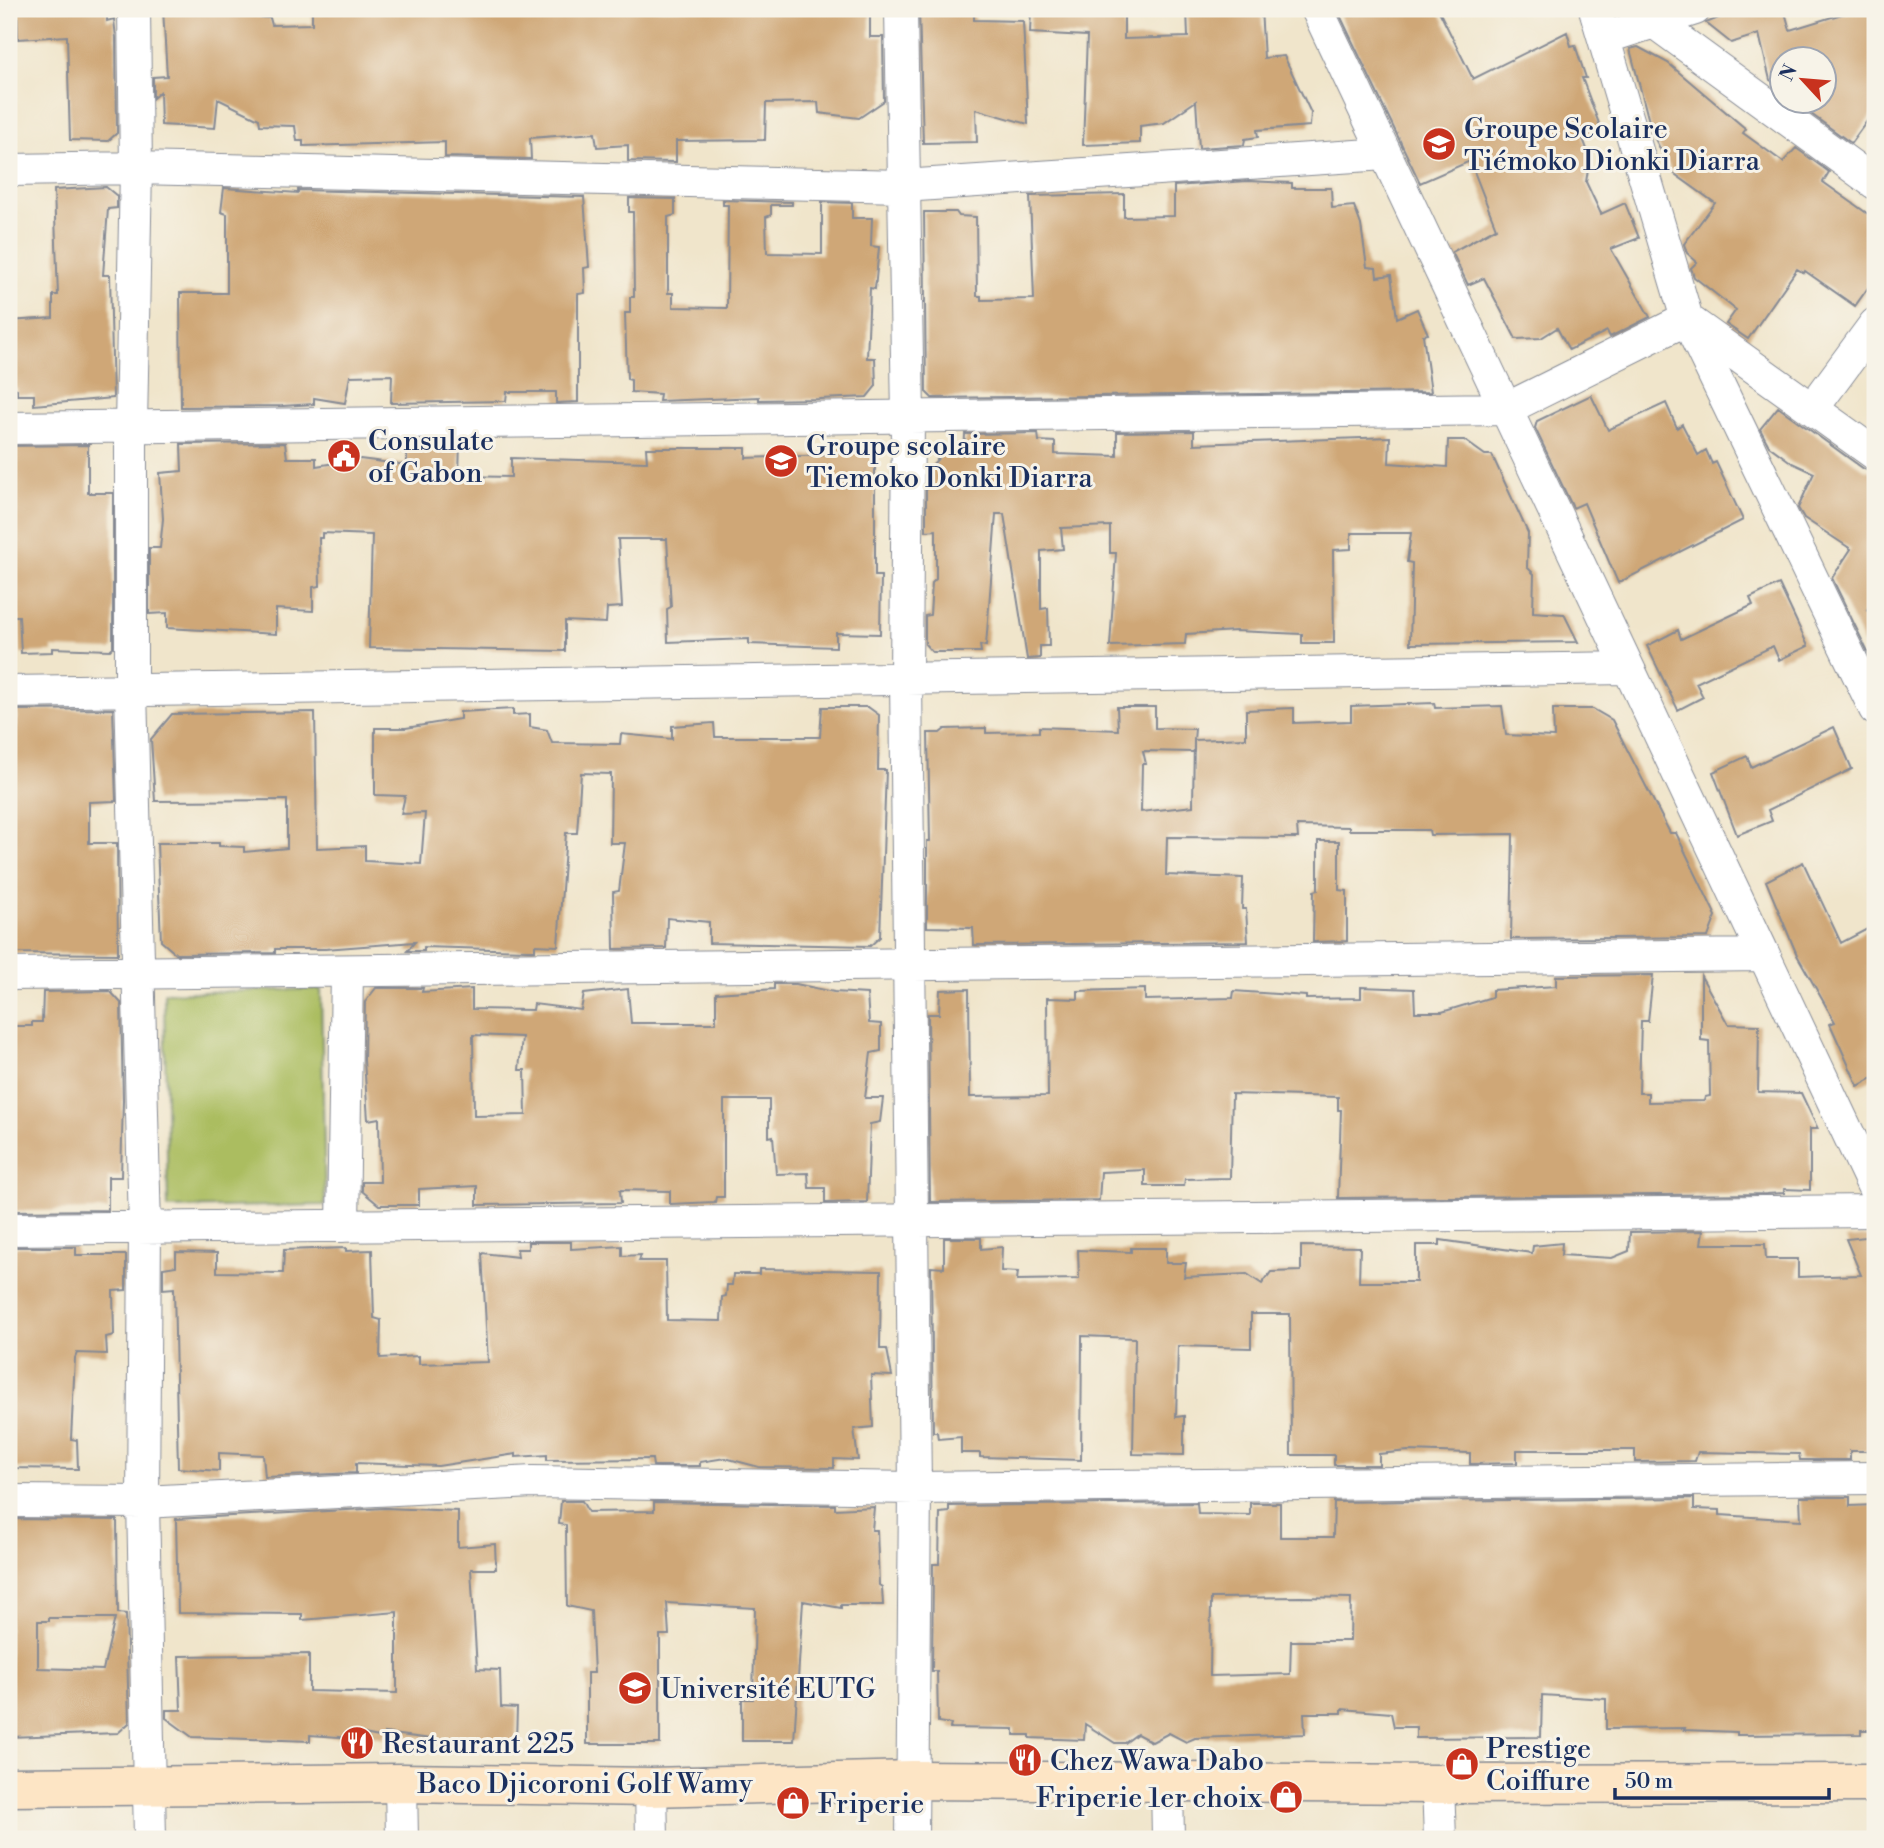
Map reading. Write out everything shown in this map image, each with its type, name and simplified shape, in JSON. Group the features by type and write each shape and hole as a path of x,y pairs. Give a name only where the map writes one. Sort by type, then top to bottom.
{"street":[{"path":"134,9 136,168 131,426 131,690 145,1228 143,1502 150,1839"},
{"path":"901,9 908,417 906,679 915,1488 912,1839"},
{"path":"1317,9 1875,1190"},
{"path":"1695,9 1654,22 1599,23 1687,319 1875,709"},
{"path":"1654,22 1875,183"},
{"path":"9,170 136,168 903,186 1385,154"},
{"path":"1687,319 1875,454"},
{"path":"9,428 1506,409 1687,319"},
{"path":"1813,408 1875,324"},
{"path":"9,692 1628,668"},
{"path":"9,974 1764,955"},
{"path":"344,1226 347,971"},
{"path":"9,1229 913,1223 1875,1211"},
{"path":"9,1502 143,1502 533,1482 915,1488 1875,1478"},
{"name":"Baco Djicoroni Golf Wamy","path":"9,1787 401,1783 651,1787 912,1780 1438,1784 1875,1783"},
{"path":"1167,1782 1168,1839"},
{"path":"401,1783 402,1839"},
{"path":"1438,1784 1440,1839"},
{"path":"651,1787 652,1839"}],"green space":[{"path":"321,989 325,1205 168,1208 164,993"}],"building":[{"path":"17,9 107,9 107,21 114,19 117,133 108,141 70,140 67,36 18,39"},
{"path":"163,9 259,9 259,17 270,18 272,25 312,24 312,9 870,9 870,37 883,37 884,101 859,118 819,113 818,102 766,103 765,140 676,141 676,162 628,161 628,145 597,147 595,133 530,138 531,159 445,157 445,142 303,146 303,141 297,141 295,126 260,125 259,119 218,99 215,128 161,125 160,92 153,98 153,77 167,76"},
{"path":"919,9 974,9 974,20 1023,21 1028,124 976,109 977,142 923,143"},
{"path":"1031,9 1124,9 1124,39 1188,37 1187,9 1261,9 1264,58 1284,56 1311,113 1310,126 1257,130 1258,137 1245,139 1244,145 1199,148 1196,101 1164,123 1140,126 1140,143 1083,145 1087,36 1030,33"},
{"path":"1337,9 1438,9 1473,79 1567,32 1571,46 1575,45 1586,78 1582,78 1601,129 1582,136 1590,157 1586,182 1601,214 1625,203 1639,238 1611,249 1650,317 1610,337 1607,331 1569,350 1557,328 1541,338 1516,339 1484,278 1468,285 1452,252 1496,228 1470,161 1420,183"},
{"path":"1741,9 1784,9 1790,30 1858,9 1875,9 1875,110 1851,143 1814,116 1839,116 1839,46 1769,46 1769,76 1759,34 1731,43 1706,23"},
{"path":"1638,47 1668,63 1746,129 1743,133 1783,162 1796,148 1829,172 1823,182 1875,219 1875,278 1855,306 1805,271 1804,273 1797,269 1748,339 1726,324 1736,310 1694,277 1691,268 1697,262 1687,253 1684,244 1715,203 1672,172 1652,133 1630,49"},
{"path":"1248,181 1292,183 1292,188 1331,188 1332,208 1354,206 1361,225 1367,267 1376,268 1377,277 1391,275 1397,318 1417,309 1428,334 1423,335 1431,392 932,398 926,392 924,212 956,212 959,216 976,217 977,296 981,296 981,300 1034,299 1030,196 1124,194 1124,217 1174,216 1174,186"},
{"path":"106,187 117,196 117,208 108,209 103,275 110,275 113,398 34,405 34,395 17,395 17,389 10,387 9,321 53,318 53,295 58,295 54,190"},
{"path":"224,188 298,193 298,190 584,197 589,267 584,268 585,293 578,294 578,402 556,403 556,392 507,392 506,401 391,403 392,375 350,376 345,403 314,398 314,404 181,407 180,293 227,293 227,214 221,212"},
{"path":"629,198 675,199 675,215 668,217 668,293 673,293 673,307 727,308 728,205 723,205 723,200 792,202 792,205 771,205 771,215 766,217 767,253 822,254 822,202 852,203 852,218 872,218 871,246 879,247 875,289 870,288 867,358 875,358 876,386 867,397 819,399 759,400 759,397 659,401 660,394 631,392 631,380 627,379 625,313 630,313 630,297 634,297 633,212 629,212"},
{"path":"1591,395 1608,430 1666,403 1677,428 1682,424 1698,455 1706,450 1712,464 1716,462 1743,520 1618,583 1584,503 1573,508 1535,428 1537,421"},
{"path":"1778,407 1864,469 1875,472 1875,597 1867,610 1875,615 1875,667 1832,578 1851,549 1804,518 1798,508 1814,473 1792,463 1769,446 1760,429"},
{"path":"1194,431 1194,444 1390,437 1389,463 1447,467 1448,440 1464,440 1485,455 1492,455 1528,533 1527,567 1534,574 1533,612 1564,614 1578,642 1410,644 1412,563 1407,562 1411,533 1351,533 1351,549 1333,550 1334,643 1302,643 1302,634 1236,631 1186,634 1185,644 1110,646 1116,553 1110,553 1110,526 1061,528 1063,549 1041,551 1041,609 1048,608 1049,646 1040,646 1040,658 1027,659 1004,514 996,514 986,646 980,645 981,652 932,652 925,644 925,616 930,615 932,583 936,579 936,530 926,531 926,472 942,454 964,454 965,434 1038,433 1039,441 1055,442 1055,454 1117,456 1117,432"},
{"path":"407,441 460,441 459,476 511,477 511,458 647,462 646,448 746,448 746,458 831,455 832,444 865,442 875,454 875,576 881,576 880,634 836,633 836,647 749,644 749,639 668,642 667,609 671,607 667,539 618,539 622,607 607,608 606,623 565,621 565,651 369,648 372,535 322,533 322,538 319,538 320,586 313,587 313,611 276,609 276,634 167,628 167,613 149,614 149,548 160,548 163,519 160,473 182,471 181,444 285,443 287,458 316,458 316,466 360,459 407,465"},
{"path":"88,445 88,493 113,493 113,647 110,650 52,648 52,652 21,653 19,616 9,616 9,446"},
{"path":"1779,584 1808,646 1779,660 1773,646 1696,683 1703,697 1678,710 1647,646 1678,630 1681,639 1753,605 1750,598"},
{"path":"1434,703 1435,708 1502,706 1506,735 1554,737 1553,709 1593,709 1612,720 1670,833 1676,833 1716,916 1708,937 1511,939 1513,834 1430,835 1429,830 1349,830 1349,827 1297,826 1298,838 1167,837 1166,875 1243,878 1242,909 1246,909 1248,942 974,945 973,928 927,927 927,841 930,841 928,733 940,733 945,729 986,728 986,733 1039,732 1039,727 1118,730 1117,707 1155,707 1155,728 1195,729 1194,740 1246,738 1246,710 1294,708 1294,723 1351,721 1351,706","holes":["1143,751 1194,752 1193,806 1141,812 1142,764 1146,764"]},
{"path":"822,707 868,707 879,715 878,770 886,770 880,937 870,946 709,943 709,922 667,918 666,948 614,949 613,892 619,891 625,843 610,843 611,774 581,773 577,833 566,833 558,946 535,945 535,950 424,947 424,951 407,951 415,942 325,949 275,949 275,953 176,954 161,941 157,843 219,843 219,846 244,847 244,852 287,848 287,800 155,801 151,739 172,714 315,712 317,848 365,846 365,861 421,864 425,813 401,814 405,796 375,795 375,728 406,728 460,719 460,712 513,709 513,715 530,714 530,727 547,730 552,743 620,744 621,734 672,739 672,726 714,723 715,737 820,737"},
{"path":"113,709 116,801 89,802 89,843 117,843 118,954 9,953 9,727 17,726 17,710"},
{"path":"1834,727 1852,769 1768,810 1772,821 1737,835 1713,772 1747,756 1751,767"},
{"path":"1318,841 1339,841 1339,890 1347,891 1347,941 1313,942 1314,891 1318,890"},
{"path":"1803,862 1841,943 1875,925 1875,1077 1858,1086 1830,1024 1835,1022 1797,955 1766,881"},
{"path":"1653,975 1648,1021 1641,1021 1639,1093 1648,1093 1648,1102 1704,1101 1705,1097 1710,1096 1709,1041 1701,1040 1701,976 1728,1024 1759,1025 1758,1092 1801,1093 1818,1129 1810,1129 1810,1190 1784,1189 1784,1193 1766,1194 1338,1198 1341,1110 1338,1110 1338,1097 1232,1094 1230,1178 1185,1179 1184,1186 1145,1186 1145,1170 1101,1172 1099,1200 930,1202 928,1014 939,1014 940,990 969,989 970,1097 1048,1096 1047,998 1078,999 1078,991 1145,989 1145,1000 1233,998 1234,991 1306,996 1306,999 1361,998 1361,987 1414,989 1415,1012 1442,1012 1492,997 1492,990 1556,986 1556,976"},
{"path":"774,984 796,984 834,992 867,994 869,1023 881,1024 881,1051 871,1053 865,1098 883,1098 880,1122 870,1124 867,1202 825,1203 825,1188 809,1188 808,1173 776,1174 773,1136 769,1137 769,1100 724,1100 724,1197 716,1197 715,1202 670,1204 670,1191 620,1190 621,1203 477,1205 477,1186 419,1189 419,1205 379,1205 362,1191 362,1182 380,1182 379,1118 368,1120 364,1060 365,1002 376,988 423,988 422,992 472,989 472,1009 533,1010 534,1004 581,1010 584,994 628,989 631,1023 716,1023 716,993 774,989","holes":["473,1035 522,1037 519,1070 525,1070 526,1115 474,1116"]},
{"path":"110,991 121,1003 123,1100 121,1177 108,1177 108,1210 9,1211 9,1026 32,1026 32,1022 42,1022 43,992"},
{"path":"1703,1231 1701,1244 1765,1244 1766,1259 1798,1259 1798,1277 1861,1275 1846,1239 1875,1236 1875,1451 1850,1451 1850,1460 1800,1460 1799,1454 1698,1452 1695,1461 1635,1462 1635,1450 1517,1450 1517,1463 1470,1464 1470,1453 1408,1451 1379,1454 1379,1465 1334,1465 1334,1455 1291,1455 1290,1314 1251,1314 1251,1348 1178,1346 1176,1417 1184,1416 1184,1455 1133,1454 1135,1338 1082,1336 1081,1460 980,1457 980,1453 961,1453 961,1437 938,1439 937,1432 933,1432 931,1267 944,1268 944,1238 981,1238 981,1249 1002,1247 1001,1271 1018,1272 1017,1280 1079,1279 1078,1250 1131,1252 1131,1248 1166,1248 1166,1263 1186,1263 1184,1277 1247,1274 1262,1284 1271,1272 1301,1271 1301,1246 1360,1247 1359,1282 1416,1282 1416,1245 1440,1245 1440,1240 1532,1253 1533,1246 1562,1243 1561,1255 1612,1258 1629,1251 1630,1232"},
{"path":"528,1242 571,1242 571,1249 622,1246 622,1256 641,1255 639,1261 666,1261 667,1320 721,1321 722,1297 726,1296 727,1285 732,1285 733,1274 759,1274 759,1269 881,1271 880,1349 887,1349 892,1376 871,1375 873,1427 854,1429 858,1460 834,1459 834,1468 759,1467 725,1458 700,1462 700,1466 653,1466 652,1459 547,1460 547,1455 516,1457 516,1454 438,1466 356,1463 356,1473 265,1477 263,1455 219,1453 219,1471 178,1468 174,1288 163,1289 163,1268 176,1266 176,1252 217,1253 217,1272 283,1273 284,1250 372,1250 374,1318 381,1320 380,1358 419,1356 419,1364 488,1362 482,1253 518,1257 517,1249 528,1249"},
{"path":"9,1247 76,1247 76,1255 126,1255 126,1290 113,1291 114,1335 106,1337 107,1354 77,1353 75,1358 71,1439 77,1440 78,1469 9,1468"},
{"path":"1800,1497 1850,1497 1850,1506 1875,1505 1875,1730 1861,1730 1861,1734 1737,1735 1737,1732 1684,1730 1685,1728 1606,1729 1606,1699 1542,1695 1541,1737 1416,1738 1416,1727 1394,1727 1391,1713 1342,1709 1342,1713 1304,1713 1305,1734 1195,1738 1186,1742 1169,1733 1152,1742 1137,1734 1125,1743 1115,1743 1085,1724 1084,1740 1030,1738 1030,1735 1014,1735 1014,1729 950,1728 951,1724 938,1722 937,1671 932,1671 933,1564 939,1564 940,1513 949,1512 949,1506 1197,1503 1198,1514 1250,1515 1250,1503 1280,1503 1280,1537 1333,1537 1334,1502 1694,1498 1694,1509 1720,1510 1720,1515 1801,1520","holes":["1211,1598 1351,1598 1350,1641 1291,1641 1290,1674 1210,1676"]},
{"path":"561,1501 582,1501 588,1512 654,1511 654,1502 835,1505 835,1509 874,1507 872,1530 877,1530 879,1585 882,1587 883,1605 841,1605 841,1608 803,1601 794,1741 742,1741 742,1699 753,1699 755,1608 667,1603 669,1635 660,1635 660,1744 587,1744 587,1673 594,1673 591,1611 567,1606 566,1525 559,1524"},
{"path":"385,1508 458,1511 458,1547 495,1544 496,1569 471,1569 477,1669 500,1670 501,1707 517,1708 516,1741 447,1741 384,1733 384,1738 354,1732 354,1738 310,1735 310,1741 192,1737 166,1718 166,1710 181,1710 179,1656 309,1654 309,1691 397,1693 397,1612 302,1620 302,1614 178,1613 176,1519"},
{"path":"9,1519 117,1520 118,1613 126,1614 129,1723 118,1733 9,1737","holes":["49,1618 115,1618 103,1670 38,1668 38,1621 49,1621"]}],"place":[{"name":"Groupe Scolaire Tiémoko Dionki Diarra","path":"1439,144"},
{"name":"Consulate of Gabon","path":"344,456"},
{"name":"Groupe scolaire Tiemoko Donki Diarra","path":"781,461"},
{"name":"Université EUTG","path":"635,1688"},
{"name":"Restaurant 225","path":"357,1743"},
{"name":"Chez Wawa Dabo","path":"1025,1760"},
{"name":"Prestige Coiffure","path":"1462,1764"},
{"name":"Friperie 1er choix","path":"1286,1797"},
{"name":"Friperie","path":"793,1803"}]}
